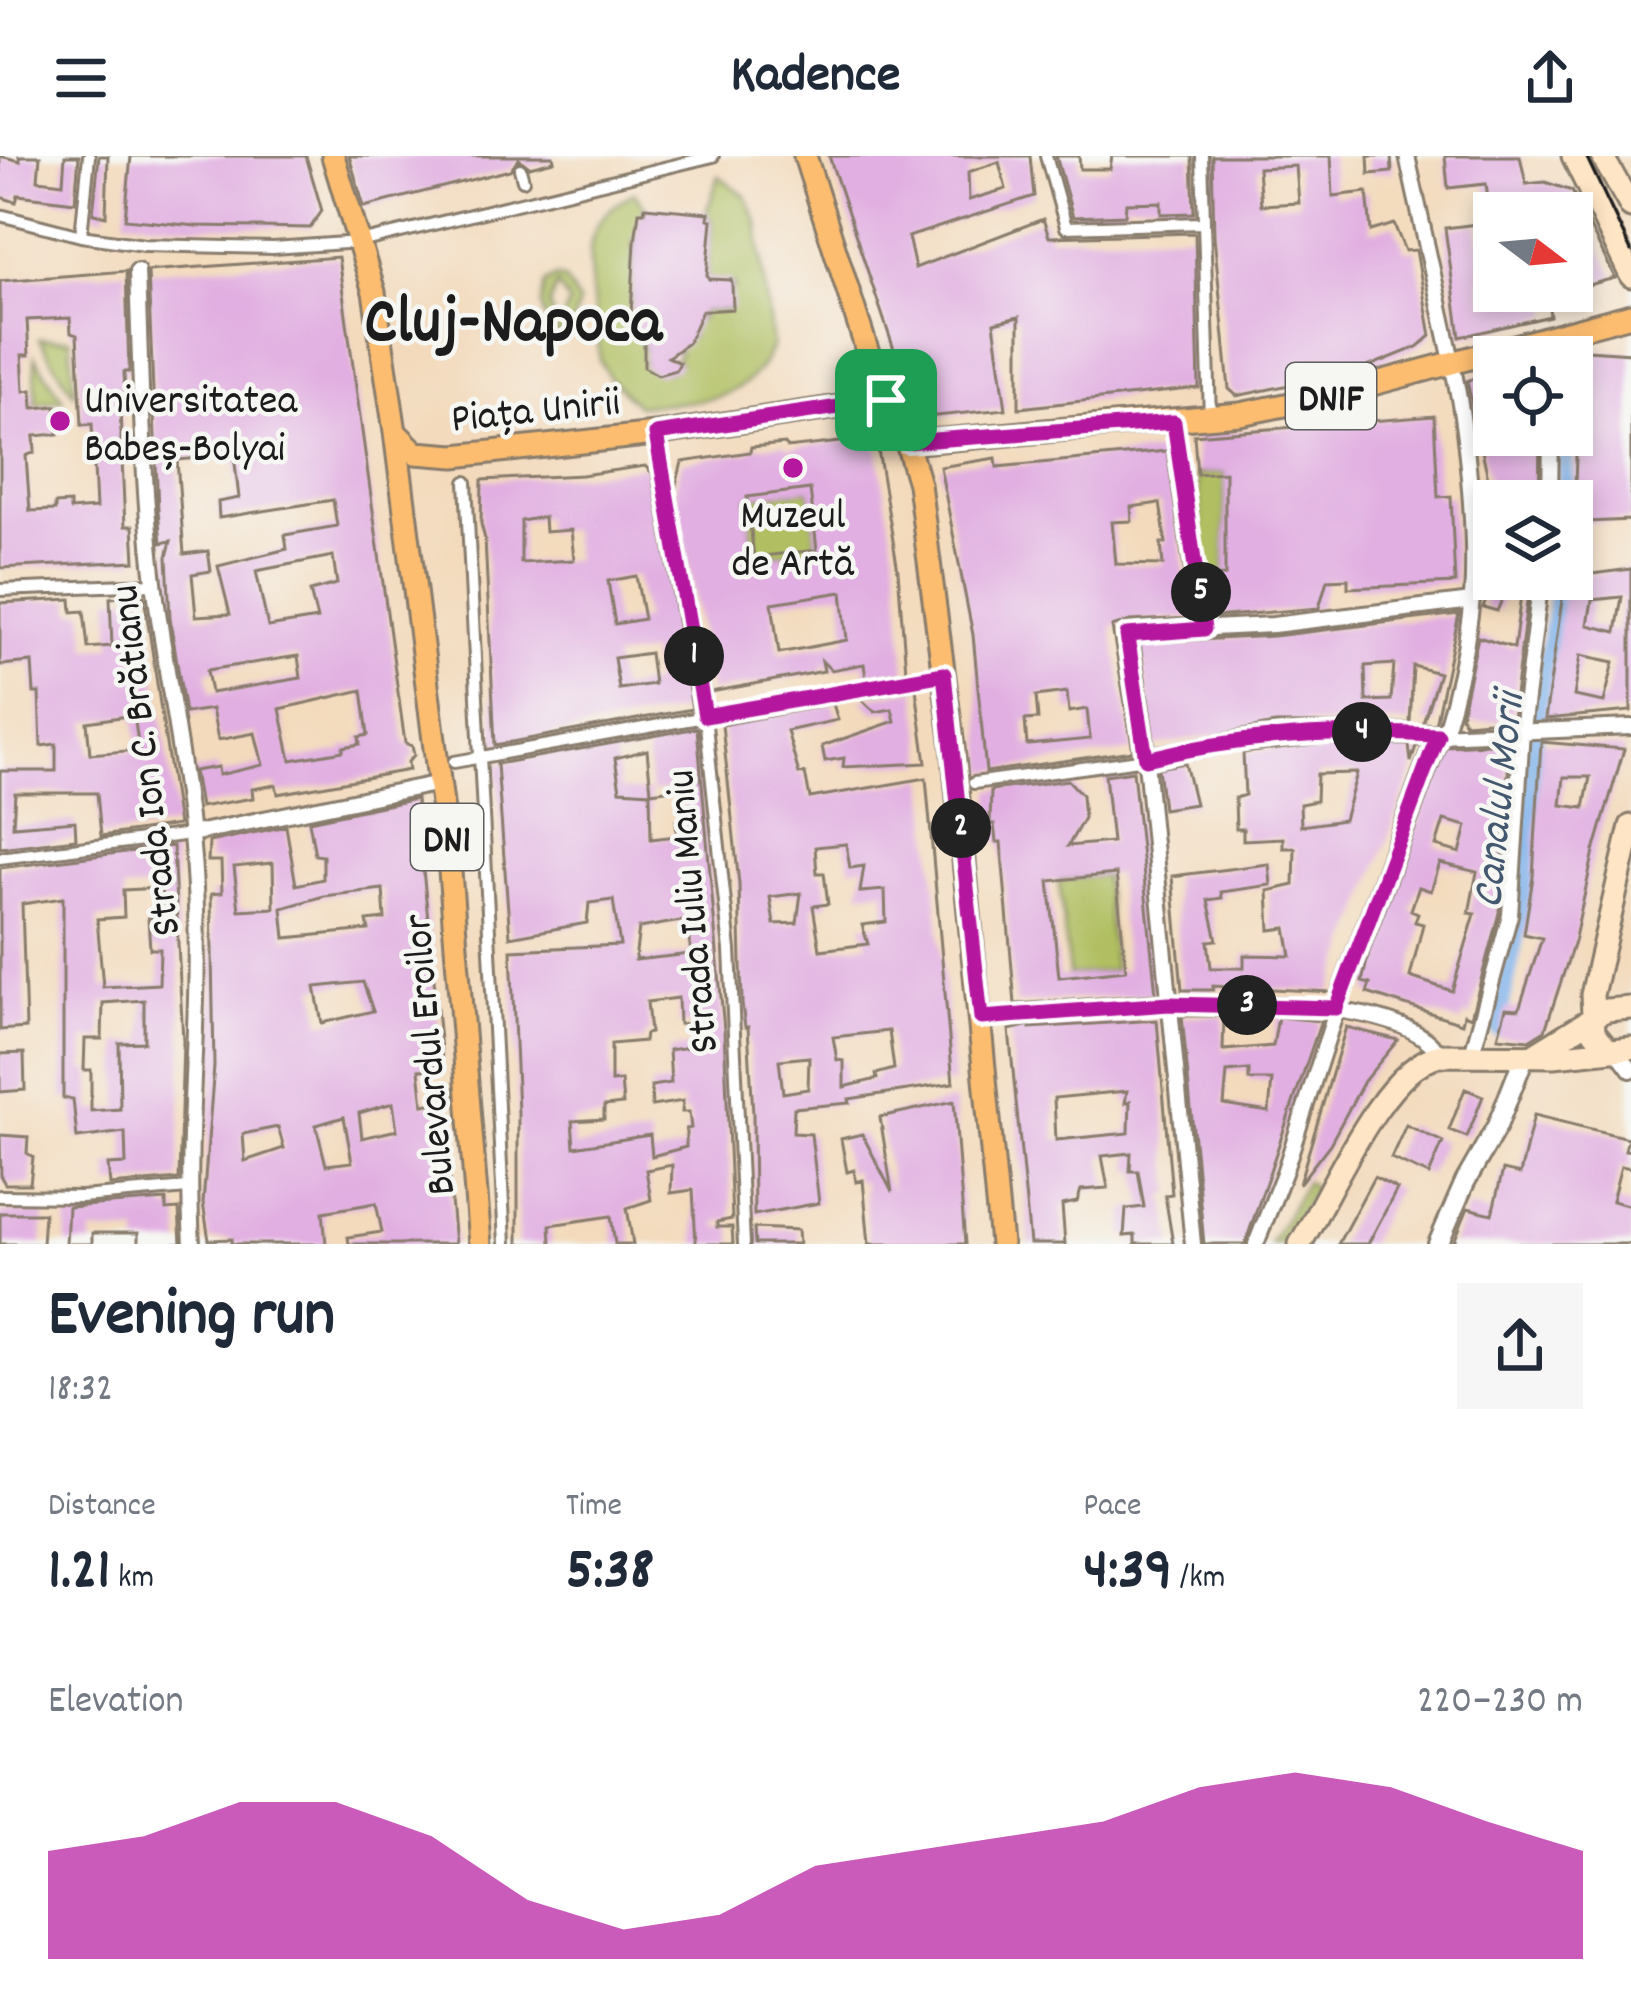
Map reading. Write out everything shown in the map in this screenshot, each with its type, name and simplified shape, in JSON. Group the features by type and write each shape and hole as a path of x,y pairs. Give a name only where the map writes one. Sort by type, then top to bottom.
{"main road":[{"name":"DN1","path":"333,156 360,242"},
{"path":"805,156 919,484 944,674 1001,1244"},
{"path":"1573,156 1631,276"},
{"path":"1602,156 1631,207"},
{"name":"Piața Unirii","path":"360,242 374,292 395,432 416,453 435,457 656,434 886,400"},
{"name":"DN1F","path":"1573,336 1631,315"},
{"name":"DN1F","path":"907,442 1210,418 1320,398 1473,358"},
{"name":"Bulevardul Eroilor","path":"395,432 440,782 480,1244"},
{"path":"1619,1049 1596,1036 1591,1021 1594,978 1631,826"},
{"path":"1530,1054 1606,1010 1631,1008"},
{"path":"1300,1244 1385,1096 1414,1065 1440,1055 1583,1054 1619,1049"}],"street":[{"path":"81,236 89,156"},
{"path":"0,215 81,236 144,245 273,248 360,242 713,156"},
{"path":"1046,156 1066,227 1202,223"},
{"path":"1202,156 1210,418"},
{"path":"1256,1244 1336,1008 1460,679 1472,602 1467,474 1452,361 1407,156"},
{"name":"Strada Ion C. Brătianu","path":"137,271 154,584 191,833 198,955 188,1188 192,1244"},
{"path":"1174,422 1204,629"},
{"name":"Strada Iuliu Maniu","path":"656,434 705,716 730,950 744,1244"},
{"name":"Bulevardul Eroilor","path":"466,482 505,1244"},
{"path":"0,590 154,584"},
{"path":"1472,1054 1510,915 1539,600"},
{"path":"1192,1244 1146,759 1127,635 1472,602"},
{"path":"454,762 944,674"},
{"path":"974,783 1276,735 1441,735 1631,727"},
{"path":"0,858 191,833 440,782"},
{"path":"981,1018 1169,1004 1336,1008 1424,1035 1440,1055"},
{"path":"1619,1049 1631,1070"},
{"path":"1438,1244 1530,1054"},
{"path":"0,1196 81,1197 188,1188"}],"green space":[{"path":"719,176 746,196 758,225 772,346 762,366 734,390 698,400 637,406 600,361 590,268 593,234 607,213 634,192 645,207 639,237 633,240 635,296 631,297 635,300 631,313 636,314 639,340 643,338 648,351 644,363 669,372 679,363 675,350 691,337 702,311 728,310 730,289 734,289 734,284 709,280 707,275 712,220 706,213"},
{"path":"556,277 565,280 579,303 570,331 563,335 549,330 541,306 545,284","holes":["557,284 569,303 560,327 549,305"]},
{"path":"39,339 70,339 75,395"},
{"path":"35,357 63,399 36,404"},
{"path":"1225,472 1225,576 1205,577 1197,474"},
{"path":"810,489 817,550 754,557 747,497"},
{"path":"1104,875 1114,971 1069,976 1059,880"},
{"path":"1306,1182 1315,1187 1280,1244 1270,1244"}],"building":[{"path":"0,156 20,161 19,156 40,156 38,180 63,183 65,156 79,156 75,202 18,195 16,202 0,197"},
{"path":"99,156 108,156 106,216 93,214"},
{"path":"131,156 306,156 322,211 310,228 125,219"},
{"path":"349,156 553,156 554,161 529,167 519,159 510,170 364,207"},
{"path":"829,156 1030,156 1034,196 908,237 915,268 1043,219 1049,237 1195,233 1199,388 1019,408 1019,317 994,323 1006,409 917,418","holes":["999,162 1006,189 969,200 968,172"]},
{"path":"1056,156 1079,156 1080,169 1110,169 1112,156 1192,156 1194,213 1161,214 1161,202 1126,203 1125,215 1073,217"},
{"path":"1212,156 1331,156 1333,196 1367,192 1371,231 1394,224 1405,251 1416,250 1431,336 1417,347 1360,370 1237,396 1229,389 1214,236","holes":["1296,166 1299,203 1261,205 1258,168"]},
{"path":"1368,156 1391,156 1392,172 1369,174"},
{"path":"1445,156 1520,156 1526,184 1545,182 1572,192 1487,192 1486,184 1448,188"},
{"path":"645,207 709,213 707,275 732,284 733,309 702,311 688,343 668,357 680,363 676,370 658,375 644,367 644,344 636,338 631,314 635,241 639,212"},
{"path":"1473,224 1473,312 1550,312 1550,316 1460,337 1445,228"},
{"path":"1593,233 1615,278 1593,284"},
{"path":"338,257 405,743 412,746 414,755 409,770 278,794 276,785 252,789 253,798 200,807 194,771 218,767 219,775 263,765 255,733 218,740 212,709 185,713 170,618 167,557 171,541 161,543 158,510 148,271","holes":["234,455 239,498 218,502 219,518 333,500 337,526 285,535 287,549 218,566 230,614 196,616 192,574 211,571 208,551 184,554 177,460","333,556 337,584 310,591 317,619 268,627 256,571","298,656 301,678 211,693 207,670","362,690 368,735 343,751 291,760 280,709"]},
{"name":"Universitatea Babeș-Bolyai","path":"126,271 129,372 124,372 125,398 120,398 121,439 125,526 133,526 135,561 0,568 0,281","holes":["70,318 71,333 77,335 82,425 92,424 96,508 70,510 70,503 55,504 55,510 30,511 26,456 35,452 34,436 58,434 56,406 33,408 32,390 24,391 27,320"]},
{"path":"1593,350 1631,353 1631,520 1593,522 1593,480 1575,480 1576,456 1593,456"},
{"path":"1473,379 1473,409 1467,381"},
{"path":"1434,416 1438,497 1451,496 1455,583 1348,588 1348,579 1327,580 1319,608 1214,617 1208,577 1225,576 1225,472 1197,474 1194,435"},
{"path":"876,438 898,571 906,671 866,678 864,664 831,670 822,661 824,671 711,692 675,490 682,462 750,452 751,447 785,444 787,448","holes":["810,489 817,550 754,557 747,497","842,592 847,640 779,653 772,603"]},
{"path":"1167,451 1191,618 1130,621 1112,627 1133,751 986,772 973,635 940,467 996,458 997,467","holes":["1160,503 1166,543 1161,543 1163,565 1116,564 1112,522 1132,521 1131,507","1067,692 1069,712 1087,709 1090,739 1027,745 1025,720 1038,719 1036,696"]},
{"path":"1483,456 1540,456 1539,480 1488,480"},
{"path":"645,466 652,473 692,709 495,745 482,480","holes":["544,517 545,532 571,530 574,560 521,563 521,521","636,576 644,619 615,624 608,581","650,653 654,684 619,689 614,658"]},
{"path":"1631,569 1631,711 1545,719 1562,600 1592,600 1588,625 1616,632 1622,597 1593,600 1593,574","holes":["1581,655 1614,662 1604,702 1574,696"]},
{"path":"144,596 178,825 101,836 97,793 15,793 13,826 75,821 76,839 0,848 0,771 56,771 56,744 41,746 39,693 34,693 32,662 0,665 0,603 71,599 72,612 84,611 88,648 112,646 110,598","holes":["134,715 139,750 90,754 87,722"]},
{"path":"1486,600 1502,600 1497,611 1483,607"},
{"path":"1520,600 1527,600 1512,719 1465,723 1461,716 1478,637 1514,648"},
{"path":"1459,614 1435,724 1423,723 1439,673 1413,666 1410,723 1275,724 1155,746 1140,643 1274,636","holes":["1394,664 1391,700 1366,701 1365,666"]},
{"path":"916,689 926,763 843,767 844,758 825,761 822,746 895,721 892,709 875,712 861,699"},
{"path":"833,704 838,720 787,731 810,798 926,778 953,1083 849,1099 850,1103 794,1108 793,1133 811,1134 819,1203 754,1215 739,884 722,725","holes":["846,844 850,868 864,866 860,892 885,890 886,922 862,925 868,944 820,950 813,906 828,904 824,873 817,873 815,847","801,893 797,923 774,924 770,897","889,1031 894,1069 876,1074 877,1079 844,1087 844,1061 837,1060 833,1037","809,1057 808,1089 783,1093 779,1060"]},
{"path":"697,728 724,1030 732,1219 717,1222 717,1227 732,1227 733,1244 696,1244 693,1190 671,1193 672,1165 646,1170 651,1200 627,1208 633,1244 615,1244 611,1216 550,1225 551,1244 518,1244 511,950 620,945 613,900 589,903 587,923 510,937 497,764","holes":["647,750 651,792 680,788 687,820 676,821 677,836 651,839 650,792 620,790 615,758","687,920 691,954 635,960 639,928","678,998 679,1024 695,1024 696,1046 669,1050 671,1083 651,1086 652,1106 683,1101 682,1112 689,1112 691,1128 686,1129 686,1147 652,1156 650,1135 574,1147 572,1121 604,1119 604,1106 623,1104 621,1081 611,1082 611,1044 644,1041 650,1033 647,1002"]},
{"path":"1541,742 1624,749 1574,942 1545,1030 1529,1040 1498,1037 1506,1008 1519,1009 1542,938 1524,934 1533,877","holes":["1564,777 1590,777 1584,808 1561,805"]},
{"path":"1331,743 1409,745 1411,762 1416,746 1422,746 1331,992 1213,986 1213,990 1182,990 1172,876 1269,864 1271,885 1221,892 1222,898 1208,900 1217,940 1208,941 1211,968 1244,968 1244,955 1291,956 1286,928 1270,930 1268,891 1294,885 1295,848 1283,848 1283,838 1243,840 1243,829 1236,829 1235,798 1245,795 1243,753","holes":["1357,773 1344,820 1301,826 1300,804 1316,801 1317,774"]},
{"path":"1510,743 1499,913 1471,1017 1464,1014 1462,1023 1367,993 1370,984 1362,982 1446,746","holes":["1444,820 1467,826 1460,853 1436,846","1440,863 1477,872 1469,913 1475,914 1452,991 1410,977 1423,924 1415,922 1418,913 1411,910 1419,887 1431,891"]},
{"path":"1185,763 1195,804 1163,809 1158,768"},
{"path":"1133,771 1156,994 1015,1004 1001,842 996,842 994,824 990,824 991,790 1068,780 1082,795 1084,818 1068,846 1112,842 1105,775","holes":["1116,874 1126,970 1059,977 1049,881"]},
{"path":"416,799 442,1060 436,1060 436,1069 419,1070 423,1105 442,1102 455,1244 349,1244 348,1237 382,1232 376,1203 323,1212 326,1244 209,1240 203,1203 214,1066 211,894 222,893 221,861 208,861 209,842 286,826 296,885 323,879 323,856 315,855 309,821","holes":["273,863 274,908 239,910 234,867","383,889 385,919 367,921 369,930 285,938 282,908 324,896","363,982 373,1011 322,1023 315,987","393,1103 397,1130 362,1138 359,1113","344,1117 352,1162 326,1165 316,1125","278,1127 284,1148 245,1161 243,1134"]},
{"path":"173,846 183,1041 179,1179 110,1185 108,1165 126,1164 125,1132 77,1138 73,1099 63,1098 63,898 22,904 26,1028 0,1030 0,868","holes":["161,888 163,917 148,918 150,949 160,949 159,984 103,987 97,919 124,917 123,890","144,1000 144,1042 119,1043 120,1109 91,1111 85,1039 102,1039 103,1003"]},
{"path":"1182,1016 1224,1016 1223,1050 1273,1046 1278,1017 1321,1021 1245,1244 1204,1244","holes":["1249,1070 1249,1080 1272,1080 1269,1112 1224,1105 1227,1072"]},
{"path":"1157,1020 1172,1194 1165,1195 1173,1244 1135,1244 1135,1235 1124,1236 1126,1209 1144,1207 1138,1171 1130,1171 1131,1153 1102,1156 1108,1188 1081,1190 1077,1202 1062,1205 1065,1244 1030,1244 1009,1030","holes":["1127,1091 1125,1103 1130,1101 1129,1133 1056,1140 1054,1098"]},
{"path":"1346,1027 1398,1040 1364,1081 1330,1144 1299,1184"},
{"path":"24,1053 25,1090 0,1092 0,1054"},
{"path":"1465,1089 1483,1096 1467,1137 1449,1130"},
{"path":"954,1101 965,1244 869,1244 863,1180 856,1182 854,1170 847,1172 841,1139 862,1134 892,1192 880,1117"},
{"path":"1534,1115 1628,1138 1625,1150 1631,1151 1631,1168 1621,1166 1612,1201 1631,1206 1631,1244 1453,1244 1468,1208 1492,1214 1503,1170 1520,1174"},
{"path":"1406,1125 1443,1142 1429,1175 1391,1158"},
{"path":"0,1135 28,1137 27,1153 33,1157 30,1184 5,1184"},
{"path":"1374,1177 1397,1189 1368,1244 1338,1244"},
{"path":"166,1200 166,1210 179,1209 181,1244 138,1244 138,1233 92,1233 92,1244 66,1244 68,1207"},
{"path":"0,1213 44,1213 42,1244 0,1244"},
{"path":"754,1228 798,1230 799,1244 755,1244"}],"waterway":[{"name":"Canalul Morii","path":"1565,456 1566,480"},
{"name":"Canalul Morii","path":"1497,1028 1524,901 1534,743 1556,600"}],"tram line":[{"path":"1586,156 1631,251"}],"place":[{"name":"Universitatea Babeș-Bolyai","path":"60,421"},
{"name":"Muzeul de Artă","path":"793,468"}],"district":[{"name":"Cluj-Napoca","path":"513,317"}],"route":[{"path":"886,400 907,442 1174,422 1204,629 1127,635 1146,759 1276,735 1438,735 1336,1008 1169,1004 981,1018 944,674 705,716 656,434 886,400"}]}
